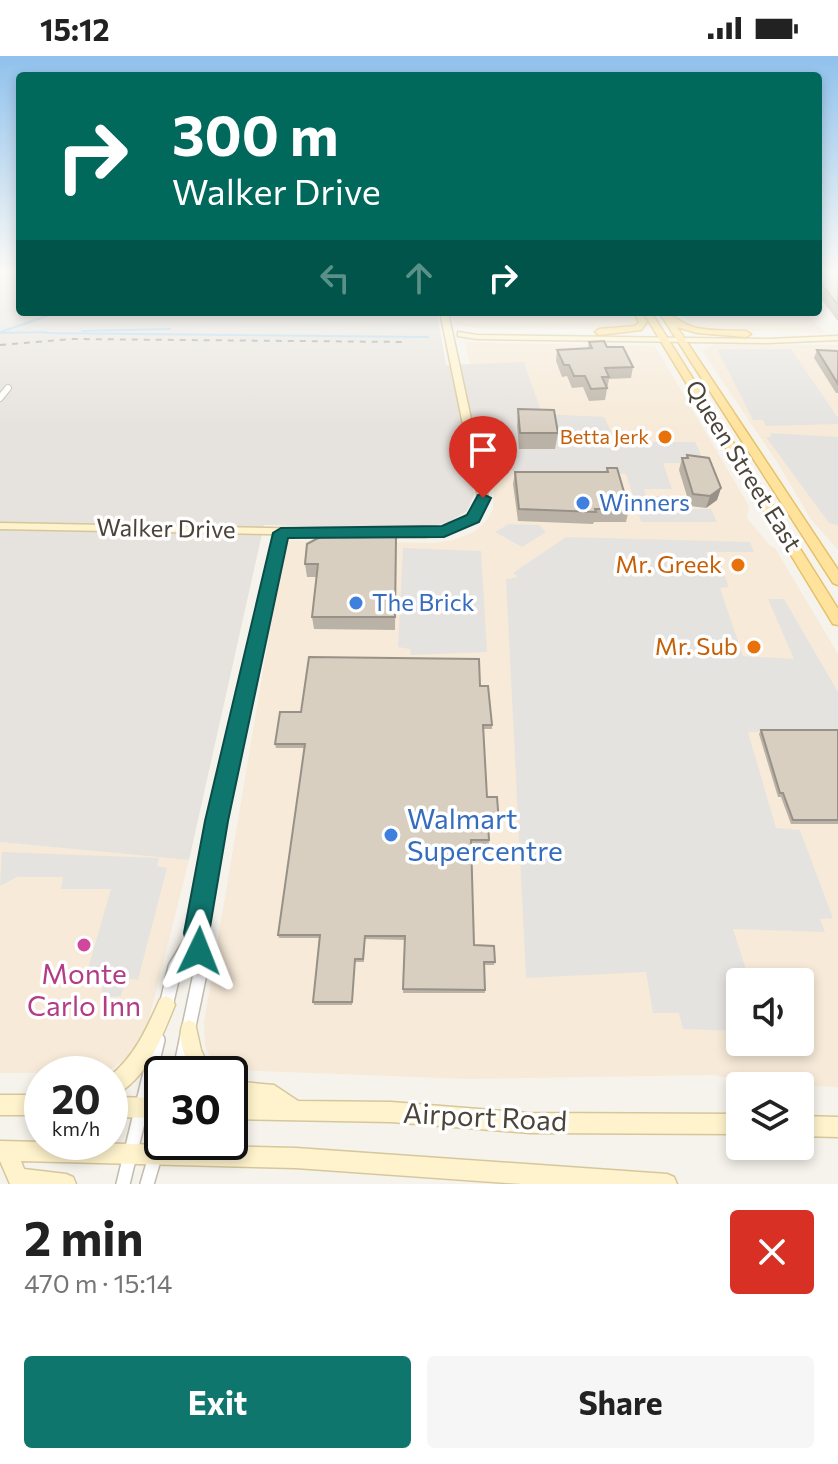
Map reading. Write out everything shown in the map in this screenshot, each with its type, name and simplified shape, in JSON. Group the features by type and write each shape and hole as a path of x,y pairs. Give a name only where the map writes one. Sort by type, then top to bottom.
{"main road":[{"path":"599,332 638,328 642,324"},
{"name":"Queen Street East","path":"654,324 838,620"},
{"name":"Queen Street East","path":"671,324 838,580"},
{"path":"676,324 691,330 748,338"},
{"path":"704,374 708,371 696,352 699,346 748,338"}],"street":[{"name":"Walker Drive","path":"0,526 425,534 444,531 474,518 483,498 447,324"},
{"path":"461,334 475,331 599,332 680,337 838,338"},
{"path":"449,334 477,337 662,336"},
{"path":"0,398 8,388"},
{"path":"183,1056 201,969 196,933 216,821 281,533"},
{"path":"123,1184 175,967 196,933"},
{"path":"128,1073 147,1050 166,1005"},
{"path":"189,1029 194,1056"},
{"path":"248,1093 274,1095 295,1110"},
{"path":"0,1105 24,1105"},
{"path":"128,1107 144,1107"},
{"name":"Airport Road","path":"248,1109 391,1112 530,1123 726,1124"},
{"path":"814,1126 838,1127"},
{"path":"4,1151 18,1179 66,1184"},
{"name":"Airport Road","path":"4,1151 144,1154"},
{"name":"Airport Road","path":"248,1157 667,1184"},
{"path":"147,1184 154,1160"}],"shaded area":[{"path":"0,324 439,324 446,365 524,362 542,414 604,417 632,474 470,470 474,495 467,511 449,522 424,528 399,529 264,525 189,860 0,842"},
{"path":"637,324 624,329 476,328 455,325"},
{"path":"688,324 817,324 826,333 702,330"},
{"path":"465,342 655,346 749,506 747,518 775,548 838,654 838,1087 814,1086 814,1072 726,1072 726,1077 712,1075 469,1079 248,1071 248,1056 209,1056 205,1046 204,1022 285,540 433,543 454,540 474,532 493,509 494,489 489,471 631,474 542,414 524,363 470,364"},
{"path":"713,344 838,345 838,550 810,518 779,465 702,351"},
{"path":"717,349 791,349 838,418 838,424 766,426 763,420 753,420"},
{"path":"520,415 603,417 614,466 501,464 500,453 565,454 560,423 520,422"},
{"path":"770,433 838,437 838,525 829,523 766,437 771,437"},
{"path":"616,442 695,442 705,463 663,463 672,489 644,489 646,496 673,496 678,509 711,509 717,522 641,522"},
{"path":"509,524 539,525 546,532 522,547 495,532"},
{"path":"566,537 750,542 754,552 706,552 710,560 719,561 729,587 720,588 743,656 794,659 768,599 784,599 838,692 838,732 748,732 776,828 800,830 833,918 820,919 825,932 733,929 746,968 726,968 726,1031 683,1029 679,1013 653,1013 646,972 526,978 506,579 518,577 513,573"},
{"path":"403,548 481,551 487,652 411,655 410,649 398,647"},
{"name":"Monte Carlo Inn","path":"0,842 189,860 146,1031 128,1058 24,1056 24,1073 0,1073"},
{"path":"2,852 159,858 157,866 167,868 138,980 126,978 121,996 100,998 104,982 85,979 111,889 61,889 63,877 17,877 0,886"}],"building":[{"path":"604,341 607,347 623,347 633,367 605,368 609,377 602,377 607,388 591,389 585,376 574,376 569,365 564,365 557,350 592,348 589,342"},
{"path":"817,350 838,351 838,384"},
{"path":"518,409 554,410 558,433 520,433"},
{"path":"687,455 709,458 721,488 710,496 693,494 682,458 688,458"},
{"path":"607,468 617,468 629,509 595,509 596,512 519,509 515,472 608,472"},
{"name":"The Brick","path":"320,537 396,537 395,617 312,617 318,564 305,564 307,544"},
{"name":"Walmart Supercentre","path":"309,657 479,659 480,686 488,686 492,725 483,725 487,797 497,797 499,823 488,823 489,840 471,840 474,945 494,946 495,962 484,962 485,990 403,989 405,936 365,936 363,959 355,959 352,1002 313,1002 320,935 278,935 305,744 275,744 280,712 301,712"},
{"path":"761,730 838,730 838,820 793,820 783,793 780,793"}],"waterway":[{"path":"1,332 25,324"},
{"path":"82,331 170,329"},
{"path":"0,333 46,332"},
{"path":"47,333 428,337"}],"railway":[{"path":"0,345 72,339 407,342"}],"place":[{"name":"Betta Jerk","path":"665,437"},
{"name":"Winners","path":"583,503"},
{"name":"Mr. Greek","path":"738,565"},
{"name":"The Brick","path":"356,603"},
{"name":"Mr. Sub","path":"754,647"},
{"name":"Walmart Supercentre","path":"391,835"},
{"name":"Monte Carlo Inn","path":"84,945"}],"route":[{"path":"199,951 196,933 216,821 281,533 425,534 444,531 464,525 474,518 483,498"}]}
